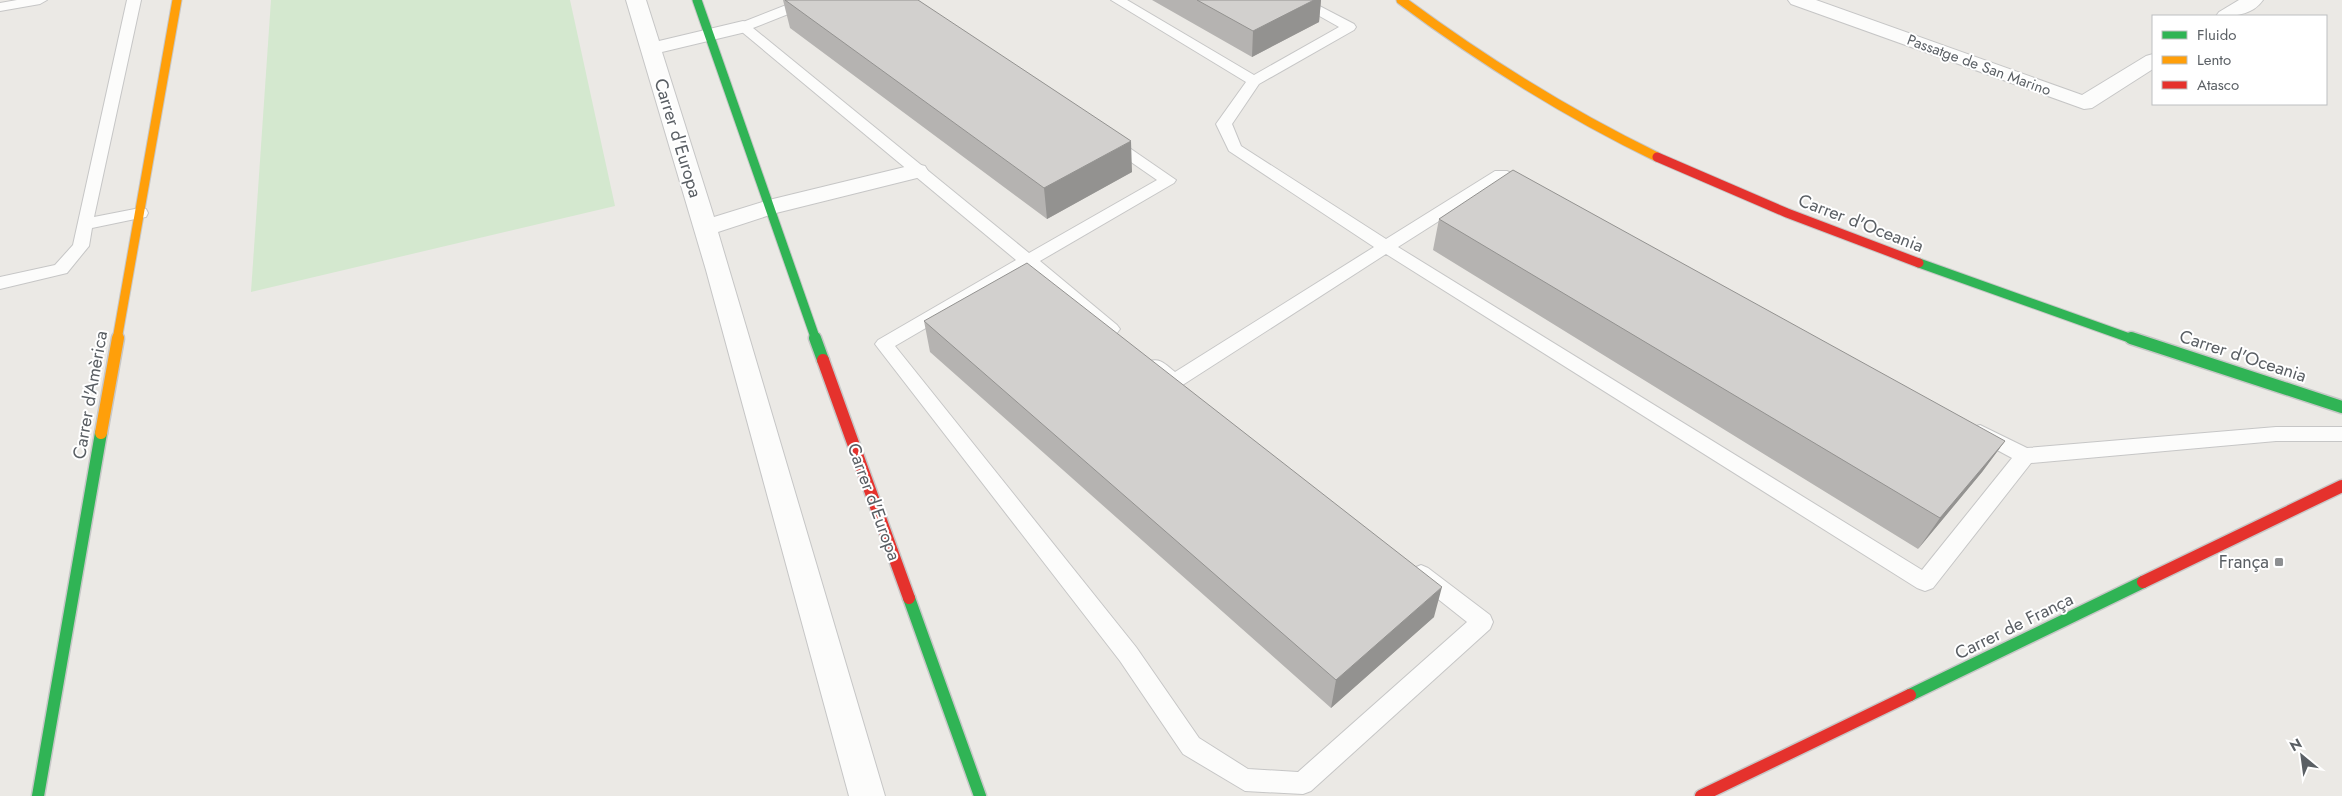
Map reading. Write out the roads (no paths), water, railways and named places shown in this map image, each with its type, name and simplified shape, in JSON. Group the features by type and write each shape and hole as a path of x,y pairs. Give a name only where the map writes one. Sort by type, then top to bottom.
{"street":[{"name":"Carrer d'Amèrica","path":"38,796 177,0"},
{"name":"Carrer d'Europa","path":"636,0 706,228 867,796"},
{"name":"Carrer d'Europa","path":"698,0 769,208 980,796"},
{"name":"Carrer d'Oceania","path":"1401,0 1447,35 1514,79 1563,108 1655,158 1727,190 2038,307 2342,407"},
{"name":"Passatge de San Marino","path":"1798,0 2084,102 2152,61"},
{"path":"2228,15 2253,0"},
{"path":"651,49 743,27"},
{"path":"706,228 769,208 917,170"},
{"path":"2342,407 2342,417"},
{"name":"Carrer de França","path":"1701,796 2342,486"}],"lane":[{"path":"0,7 40,0"},
{"path":"0,283 61,268 81,246 84,224 134,0"},
{"path":"811,0 743,27 1128,343"},
{"path":"1118,0 1254,81"},
{"path":"1298,0 1350,27 1254,81 1224,124 1234,148 1386,247 1925,582 2025,456"},
{"path":"1095,131 1168,180 884,344 1128,654 1191,746 1245,780 1303,783 1482,622 1405,562"},
{"path":"1143,356 1182,387 1386,247 1501,174 1546,197"},
{"path":"84,224 140,213"},
{"path":"1964,423 2025,456 2276,434 2342,434"}],"place":[{"name":"França","path":"2279,562"}]}
